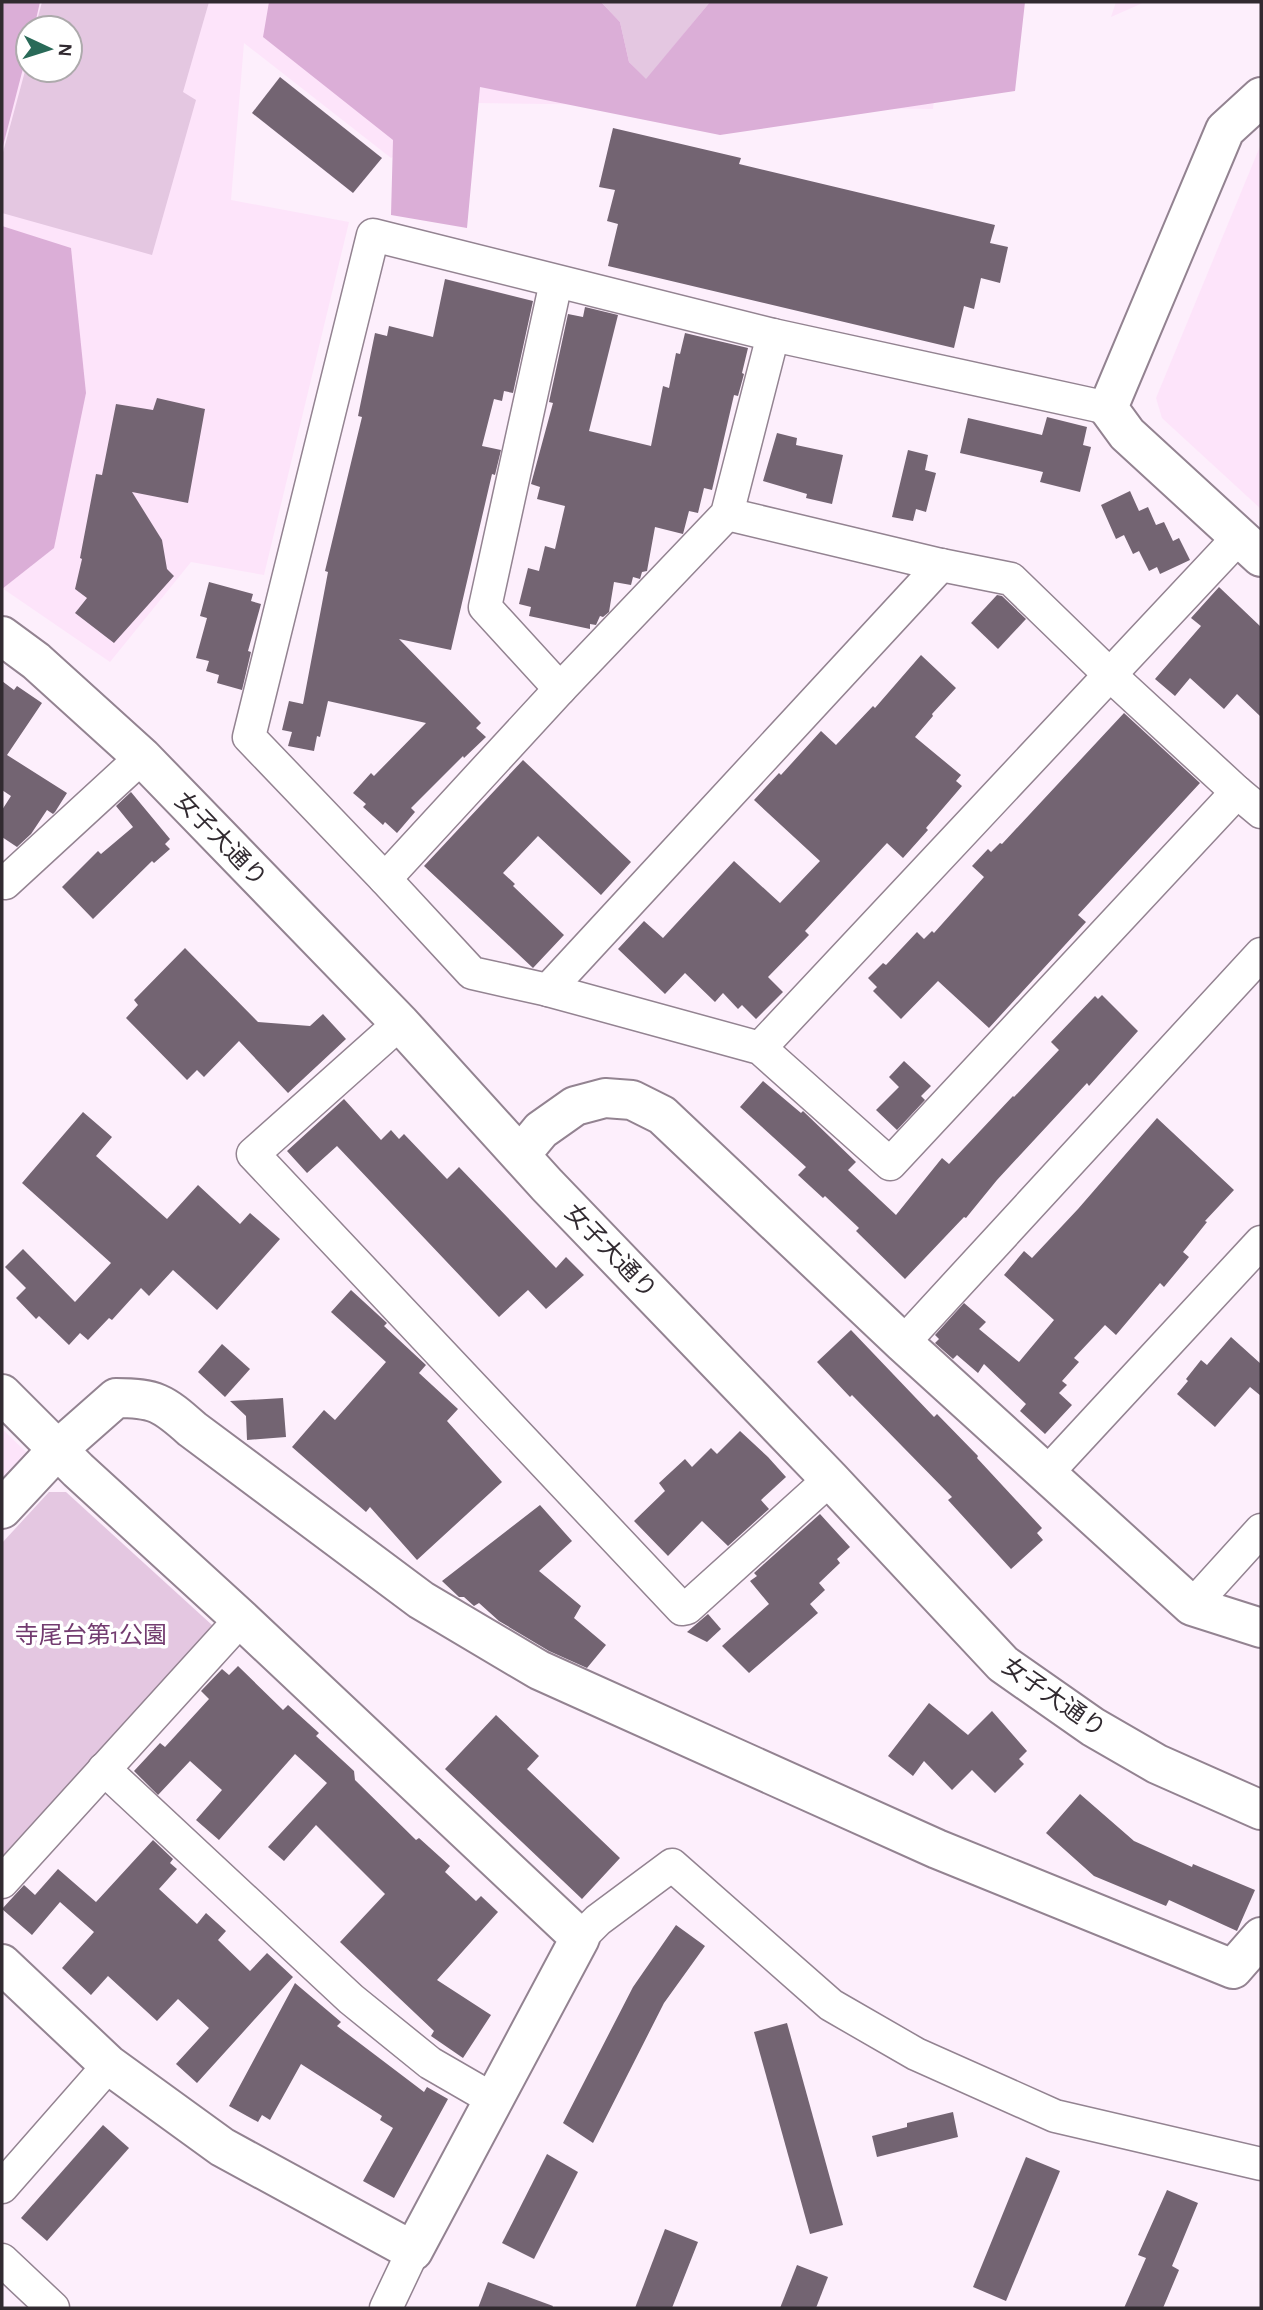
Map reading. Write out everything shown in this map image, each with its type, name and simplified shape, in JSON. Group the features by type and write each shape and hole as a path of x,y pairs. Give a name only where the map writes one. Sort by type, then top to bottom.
{"street":[{"path":"1108,408 1225,130 1261,97"},
{"path":"760,1048 1109,674 1250,547 1128,434 1108,408 772,335 373,235 249,737 472,973 548,990 760,1048 891,1164 1237,792"},
{"path":"556,282 485,607 560,689"},
{"path":"385,879 560,689 727,514 772,335"},
{"path":"727,514 1011,579 1109,674 1261,812"},
{"path":"548,990 941,565"},
{"name":"女子大通り","path":"2,636 36,661 142,757 400,1023 557,1195 830,1479 1003,1664 1093,1727 1157,1763 1261,1810"},
{"path":"2,881 5,883 142,757"},
{"path":"903,1343 1261,954"},
{"path":"400,1023 253,1154 681,1609 687,1608 830,1479"},
{"path":"521,1154 541,1130 575,1106 605,1098 632,1100 662,1115 903,1343 1192,1606 1261,1628"},
{"path":"1047,1473 1261,1242"},
{"path":"2,1394 57,1450 580,1938"},
{"path":"2,1509 57,1450 116,1398 142,1398 166,1406 192,1429 421,1600 538,1670 937,1849 1233,1969 1261,1937"},
{"path":"1192,1606 1261,1530"},
{"path":"2,1882 241,1619"},
{"path":"104,1769 351,1999 430,2063 494,2100"},
{"path":"386,2308 413,2251 580,1938 598,1920 672,1865 831,2005 916,2054 1055,2116 1261,2164"},
{"path":"2,1964 109,2065 222,2147 413,2251"},
{"path":"2,2187 109,2065"},
{"path":"2,2260 53,2308"}],"shaded area":[{"path":"2,2 946,2 933,109 476,103 391,158 244,43 231,200 349,222 264,575 191,562 110,662 2,588"},
{"path":"2,2 40,2 37,14 14,14 14,84 19,84 2,150"},
{"path":"269,2 601,2 620,22 629,62 646,79 710,2 1025,2 1015,91 720,135 480,87 467,228 391,215 393,140 263,37"},
{"path":"1116,2 1145,2 1111,17"},
{"path":"1261,144 1261,509 1162,418 1156,398"},
{"path":"2,226 71,248 86,393 54,548 2,589"},
{"path":"2,1429 26,1452 25,1464 2,1489"}],"green space":[{"path":"42,2 209,2 183,92 196,100 152,255 2,213 2,156 22,84 84,84 84,14 39,14"},
{"path":"601,2 710,2 646,80 629,62 620,22"},
{"name":"寺尾台第1公園","path":"49,1492 66,1492 212,1625 212,1634 2,1860 2,1543"}],"building":[{"path":"280,77 382,158 353,193 252,113"},
{"path":"613,128 741,158 739,164 995,225 990,243 1008,247 1000,283 981,278 974,309 964,306 954,348 608,266 618,224 607,221 615,190 599,187"},
{"path":"445,279 533,301 513,393 504,391 502,401 494,399 482,446 501,450 495,475 492,474 451,650 399,639 481,723 476,728 486,737 411,808 415,812 397,833 385,822 383,825 363,807 366,804 353,793 371,773 374,776 426,723 328,701 314,751 288,746 292,732 282,730 289,701 303,704 328,572 325,571 362,417 358,416 375,333 387,336 389,326 433,337"},
{"path":"585,307 618,315 589,431 651,446 663,386 669,388 676,353 680,354 685,333 748,348 742,373 744,374 738,396 734,395 712,490 704,488 698,513 689,511 683,534 655,527 647,571 642,572 640,579 633,577 631,585 614,582 609,612 603,617 600,616 596,625 590,624 590,629 529,616 531,607 519,604 528,568 539,571 545,546 555,549 565,506 537,499 540,487 531,484 553,403 549,402 568,314 583,317"},
{"path":"157,398 205,409 188,503 132,492 162,540 167,569 174,576 114,643 75,613 87,598 75,589 82,559 80,558 96,474 102,475 116,404 153,410"},
{"path":"1047,417 1087,427 1083,445 1091,447 1080,492 1040,482 1043,472 960,453 968,418 1042,435"},
{"path":"777,433 797,438 796,445 843,455 832,504 806,498 807,494 763,481"},
{"path":"908,450 928,455 925,470 936,473 926,512 916,509 913,521 892,517"},
{"path":"1130,491 1139,511 1148,507 1156,525 1164,522 1173,541 1179,538 1190,560 1160,574 1157,567 1149,571 1139,551 1133,554 1124,535 1116,539 1101,505"},
{"path":"209,582 253,594 251,601 261,604 248,651 251,652 242,690 217,683 219,675 206,671 209,661 196,658 207,618 200,616"},
{"path":"1219,587 1261,627 1261,717 1237,694 1224,709 1190,678 1175,696 1155,679 1201,626 1191,618"},
{"path":"997,595 1002,596 1026,619 998,649 971,623"},
{"path":"921,655 956,688 915,737 961,775 956,781 962,786 903,858 887,843 805,931 809,935 768,977 783,992 756,1019 742,1005 738,1009 723,993 715,1002 685,973 665,994 618,949 644,921 663,938 734,861 780,903 820,861 754,800 821,731 836,745 873,706 875,708"},
{"path":"2,681 14,690 17,686 42,703 7,755 67,793 55,812 53,814 47,810 31,834 17,847 2,837 2,810 11,796 2,790"},
{"path":"1124,713 1200,783 1078,915 1086,922 989,1028 938,981 901,1019 873,991 877,987 868,978 883,963 886,965 917,932 924,939 932,931 934,933 984,877 972,866 988,849 991,852 1002,844"},
{"path":"523,760 631,862 601,895 538,836 503,873 564,935 533,968 424,866"},
{"path":"131,792 170,839 165,844 170,849 154,863 152,861 93,919 62,887 98,851 101,854 133,827 116,806"},
{"path":"185,948 258,1022 310,1026 323,1014 346,1039 288,1093 239,1041 204,1077 197,1070 187,1080 126,1018 138,1005 134,1000"},
{"path":"1102,995 1138,1031 1089,1086 1087,1083 997,1180 966,1218 964,1217 905,1279 856,1231 859,1228 798,1175 806,1167 740,1107 763,1081 801,1113 803,1111 856,1162 848,1170 896,1215 942,1158 949,1164 1059,1050 1051,1042 1095,996 1098,999"},
{"path":"904,1061 931,1086 921,1096 925,1100 897,1130 876,1110 899,1087 889,1077"},
{"path":"344,1099 381,1140 391,1130 399,1139 404,1134 447,1179 459,1167 556,1268 566,1257 584,1275 546,1309 528,1290 499,1317 337,1146 307,1173 287,1151"},
{"path":"83,1112 112,1137 96,1156 167,1219 198,1185 240,1224 250,1213 280,1239 217,1310 173,1270 149,1296 141,1288 112,1320 109,1318 88,1340 80,1333 69,1345 39,1316 36,1319 16,1298 26,1288 5,1267 23,1249 75,1302 111,1263 22,1183"},
{"path":"1157,1118 1234,1190 1205,1221 1207,1222 1183,1252 1189,1257 1164,1287 1160,1283 1116,1335 1105,1325 1074,1358 1079,1362 1062,1381 1067,1385 1059,1393 1072,1405 1045,1434 1020,1411 1026,1404 984,1364 978,1373 957,1355 953,1359 935,1343 939,1339 935,1335 964,1303 986,1322 979,1329 1019,1362 1054,1320 1004,1275 1024,1251 1032,1258"},
{"path":"351,1290 387,1323 384,1326 426,1365 419,1373 458,1409 447,1421 502,1482 417,1560 370,1507 366,1512 292,1447 324,1410 335,1420 386,1362 331,1312"},
{"path":"851,1330 934,1417 937,1414 978,1456 1042,1528 1037,1533 1043,1540 1011,1569 948,1500 952,1497 817,1362"},
{"path":"1231,1337 1261,1364 1261,1396 1250,1387 1215,1427 1177,1394 1201,1360 1207,1365"},
{"path":"222,1344 250,1369 225,1397 198,1372"},
{"path":"283,1398 286,1437 247,1440 246,1416 230,1401"},
{"path":"740,1431 786,1477 761,1500 769,1509 728,1546 702,1521 668,1556 634,1521 665,1491 659,1483 685,1459 692,1467 711,1448 717,1454"},
{"path":"540,1505 572,1541 539,1571 581,1606 574,1618 606,1645 587,1668 549,1651 499,1621 479,1603 474,1606 464,1597 459,1597 442,1581"},
{"path":"820,1514 850,1547 837,1559 840,1563 819,1583 825,1590 810,1604 818,1613 749,1673 722,1646 769,1604 750,1581 757,1576 754,1573"},
{"path":"708,1614 721,1629 707,1642 687,1632"},
{"path":"238,1666 283,1710 288,1705 319,1733 316,1736 354,1771 355,1780 416,1840 419,1838 450,1866 445,1872 476,1901 481,1896 498,1912 437,1980 491,2015 463,2058 431,2036 434,2031 340,1942 385,1894 316,1825 284,1861 268,1847 327,1783 295,1754 219,1840 196,1820 222,1790 190,1761 158,1795 134,1771 160,1743 165,1747 209,1699 201,1691 222,1669 229,1675"},
{"path":"929,1703 968,1735 992,1711 1027,1751 1019,1759 1024,1764 995,1793 972,1770 952,1790 924,1761 913,1776 888,1756"},
{"path":"496,1715 539,1756 527,1769 620,1858 582,1899 445,1769"},
{"path":"1080,1794 1134,1841 1192,1867 1193,1864 1255,1890 1237,1931 1169,1900 1166,1906 1094,1876 1046,1833"},
{"path":"153,1840 173,1859 170,1863 177,1869 159,1889 197,1924 206,1913 226,1931 218,1940 250,1971 267,1953 293,1977 197,2083 176,2064 209,2028 178,1999 157,2021 108,1976 91,1995 62,1968 94,1932 60,1902 32,1935 2,1909 24,1885 35,1895 58,1869 96,1902"},
{"path":"676,1925 705,1946 664,2003 593,2143 563,2123 633,1987"},
{"path":"295,1983 341,2022 337,2026 424,2092 427,2087 448,2099 394,2198 363,2181 393,2128 380,2120 382,2116 301,2064 270,2120 262,2115 258,2122 229,2106"},
{"path":"787,2023 843,2225 810,2234 754,2032"},
{"path":"953,2112 958,2137 877,2157 872,2136 907,2127 907,2123"},
{"path":"103,2125 129,2148 47,2241 21,2218"},
{"path":"547,2154 578,2172 534,2259 502,2243"},
{"path":"1026,2157 1060,2171 1006,2301 973,2287"},
{"path":"1167,2190 1198,2203 1172,2266 1179,2270 1163,2308 1124,2308 1146,2258 1138,2255"},
{"path":"665,2229 698,2242 672,2308 635,2308"},
{"path":"797,2265 828,2277 816,2308 780,2308"},
{"path":"488,2282 553,2306 478,2308"}]}
